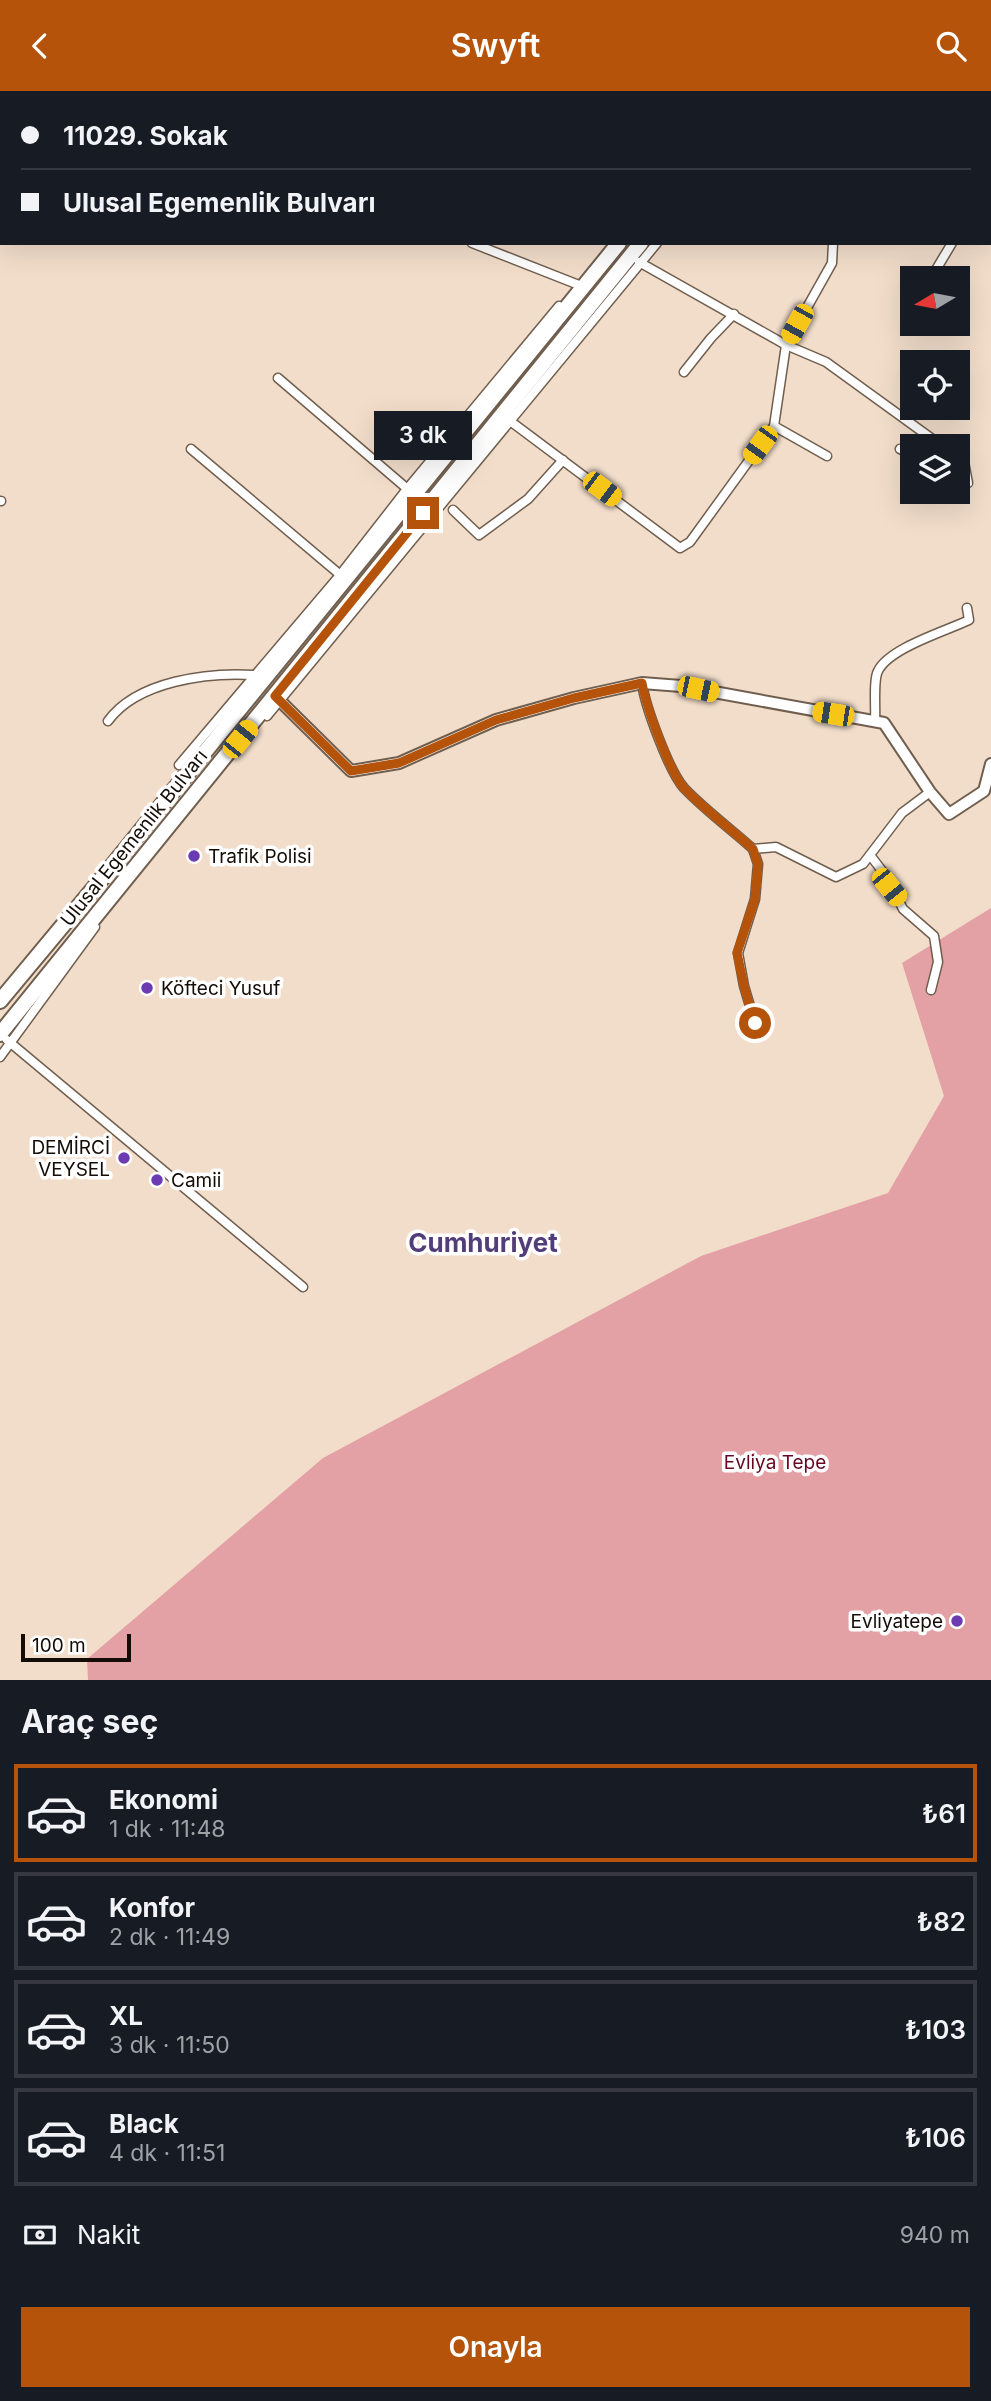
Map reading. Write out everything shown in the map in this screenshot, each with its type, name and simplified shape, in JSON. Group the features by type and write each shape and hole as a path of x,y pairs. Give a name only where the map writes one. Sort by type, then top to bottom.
{"highway":[{"name":"Ulusal Egemenlik Bulvarı","path":"0,1001 614,245"},
{"path":"616,245 635,260"},
{"name":"Ulusal Egemenlik Bulvarı","path":"5,1038 110,902 635,260 640,245"}],"street":[{"path":"477,245 581,285"},
{"path":"654,245 635,260 510,421 277,698 351,771 399,763 496,720 574,698 642,683 681,686 884,723 930,792 949,814 984,791 991,764"},
{"path":"510,421 680,548 690,542 774,426 786,345 832,263 834,245"},
{"path":"938,266 951,245"},
{"path":"635,260 786,345 827,362 926,434"},
{"path":"684,372 734,314"},
{"path":"278,378 411,492"},
{"path":"774,426 827,456"},
{"path":"179,765 254,675 342,577 191,449"},
{"path":"453,510 479,535 528,499 563,460"},
{"path":"875,721 877,672 887,660 909,646 969,620 967,608"},
{"path":"107,721 114,711 153,689 215,674 254,675"},
{"path":"642,683 644,698 659,738 682,785 753,849 758,864 755,899 737,953 755,1023"},
{"path":"753,849 776,847 836,877 863,864 902,813 930,792"},
{"path":"870,855 886,876 903,909 934,936 938,962 932,990"},
{"path":"0,1057 5,1038 303,1287"}],"green space":[{"name":"Evliya Tepe","path":"991,908 991,1680 88,1680 87,1659 323,1458 701,1256 888,1193 944,1096 902,963"}],"place":[{"name":"Trafik Polisi","path":"194,856"},
{"name":"Köfteci Yusuf","path":"147,988"},
{"name":"DEMİRCİ VEYSEL","path":"124,1158"},
{"name":"Camii","path":"157,1180"},
{"name":"Evliyatepe","path":"957,1621"}],"district":[{"name":"Cumhuriyet","path":"483,1242"}],"route":[{"path":"423,513 275,696 351,771 399,763 496,720 574,698 642,683 644,698 659,738 682,785 753,849 758,864 755,899 737,953 755,1023"}]}
